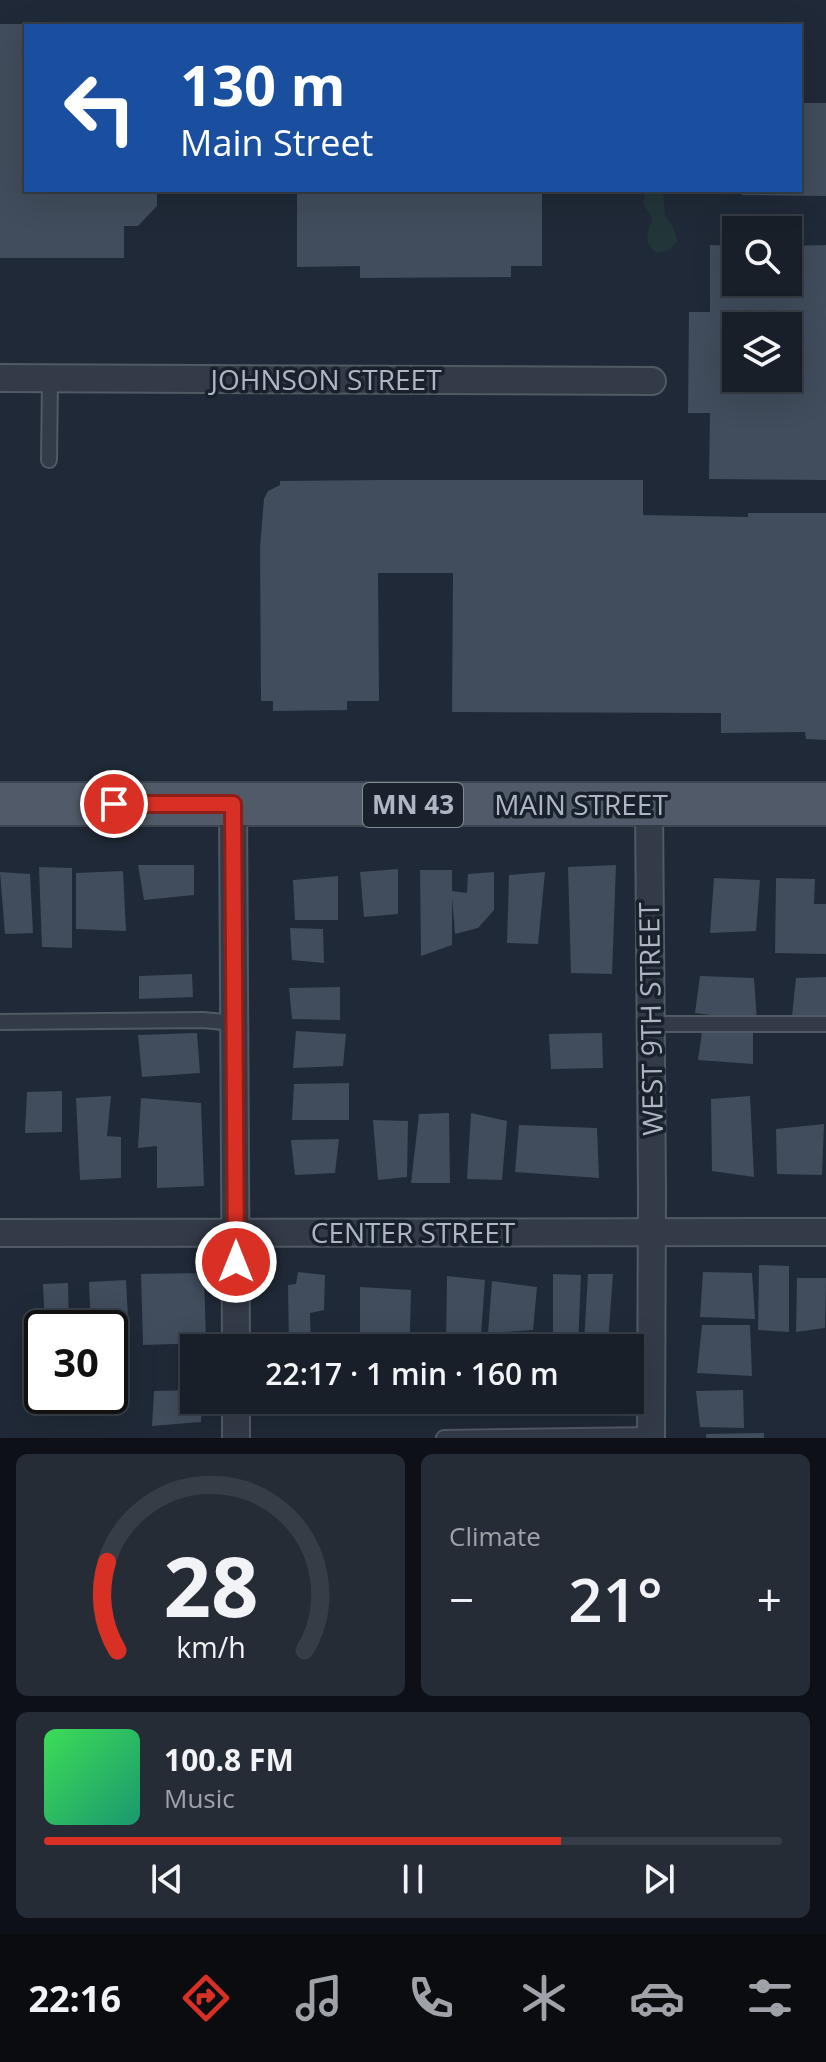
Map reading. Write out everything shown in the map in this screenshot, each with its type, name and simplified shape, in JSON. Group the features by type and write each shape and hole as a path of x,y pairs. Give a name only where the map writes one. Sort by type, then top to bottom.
{"main road":[{"name":"MAIN STREET","path":"0,804 826,804"}],"street":[{"name":"JOHNSON STREET","path":"0,378 652,381"},
{"path":"233,804 236,1334"},
{"name":"WEST 9TH STREET","path":"649,805 651,1436"},
{"name":"CENTER STREET","path":"0,1233 826,1232"},
{"path":"236,1414 236,1438"}],"lane":[{"path":"49,460 50,378"},
{"path":"0,1022 203,1020 235,1023"},
{"path":"651,1024 826,1024"},
{"path":"444,1438 651,1436"}],"green space":[{"path":"663,192 665,215 674,228 677,242 669,250 657,253 649,245 652,219 643,203 645,194"}],"building":[{"path":"0,24 24,24 24,192 157,192 157,206 138,226 124,226 124,258 0,258"},
{"path":"802,103 826,103 826,196 742,195 742,192 802,192"},
{"path":"297,192 542,192 542,266 511,266 511,277 360,278 360,266 297,267"},
{"path":"710,245 722,245 722,296 802,296 802,246 826,245 826,480 709,479 710,413 688,413 689,312 710,312"},
{"path":"643,480 643,515 748,517 748,513 826,513 826,740 806,739 805,732 721,733 721,713 452,712 453,573 378,573 379,701 347,701 347,710 273,711 273,701 261,701 260,547 264,499 268,491 280,485 280,481"},
{"path":"138,865 194,865 194,895 144,900"},
{"path":"616,865 612,974 571,973 568,867"},
{"path":"39,867 72,868 72,948 42,947"},
{"path":"398,869 398,914 364,917 360,872"},
{"path":"420,870 452,870 452,891 467,893 468,874 494,872 494,910 478,928 455,934 452,897 452,945 421,956"},
{"path":"123,871 126,931 76,929 76,873"},
{"path":"0,872 30,874 33,933 5,934"},
{"path":"545,872 538,944 507,943 509,875"},
{"path":"338,876 338,920 295,920 293,880"},
{"path":"714,878 760,880 756,931 710,933"},
{"path":"776,878 815,879 814,904 826,904 826,954 775,953"},
{"path":"290,928 323,929 324,963 292,960"},
{"path":"192,974 193,997 139,999 139,976"},
{"path":"700,976 754,978 757,1021 695,1013"},
{"path":"826,977 826,1016 792,1016 796,978"},
{"path":"340,987 340,1020 292,1019 289,988"},
{"path":"296,1031 346,1034 343,1066 293,1068"},
{"path":"753,1031 753,1064 698,1060 702,1032"},
{"path":"197,1033 200,1073 142,1077 138,1035"},
{"path":"602,1033 603,1068 551,1069 549,1034"},
{"path":"349,1083 349,1120 292,1120 294,1084"},
{"path":"62,1091 62,1132 25,1133 27,1092"},
{"path":"111,1096 107,1136 121,1137 121,1178 80,1180 76,1098"},
{"path":"750,1096 754,1177 712,1171 711,1099"},
{"path":"141,1098 201,1103 204,1186 157,1188 157,1146 138,1148"},
{"path":"449,1113 450,1183 411,1183 419,1114"},
{"path":"471,1113 507,1121 502,1180 467,1179"},
{"path":"373,1120 408,1121 407,1177 378,1180"},
{"path":"824,1124 822,1175 777,1174 776,1129"},
{"path":"519,1125 597,1128 599,1178 515,1172"},
{"path":"339,1139 335,1173 295,1175 291,1140"},
{"path":"759,1265 789,1266 789,1332 758,1330"},
{"path":"298,1272 325,1275 324,1310 310,1313 311,1334 289,1334 288,1285 296,1284"},
{"path":"703,1272 752,1273 755,1319 700,1317"},
{"path":"204,1273 206,1334 180,1334 180,1344 143,1345 141,1274"},
{"path":"553,1274 581,1275 579,1334 553,1334"},
{"path":"588,1274 613,1274 609,1334 585,1334"},
{"path":"447,1276 485,1280 481,1334 446,1334"},
{"path":"797,1278 826,1278 825,1328 796,1332"},
{"path":"126,1280 128,1310 90,1310 89,1282"},
{"path":"492,1281 537,1287 533,1330 488,1333"},
{"path":"68,1283 69,1310 44,1310 43,1284"},
{"path":"360,1287 411,1290 410,1332 360,1334"},
{"path":"702,1325 750,1325 752,1376 697,1373"},
{"path":"180,1390 180,1414 201,1414 201,1422 152,1426 154,1391"},
{"path":"743,1390 744,1428 700,1427 696,1391"},
{"path":"764,1433 764,1438 706,1438 706,1434"}],"route":[{"path":"114,804 233,804 236,1262"}]}
